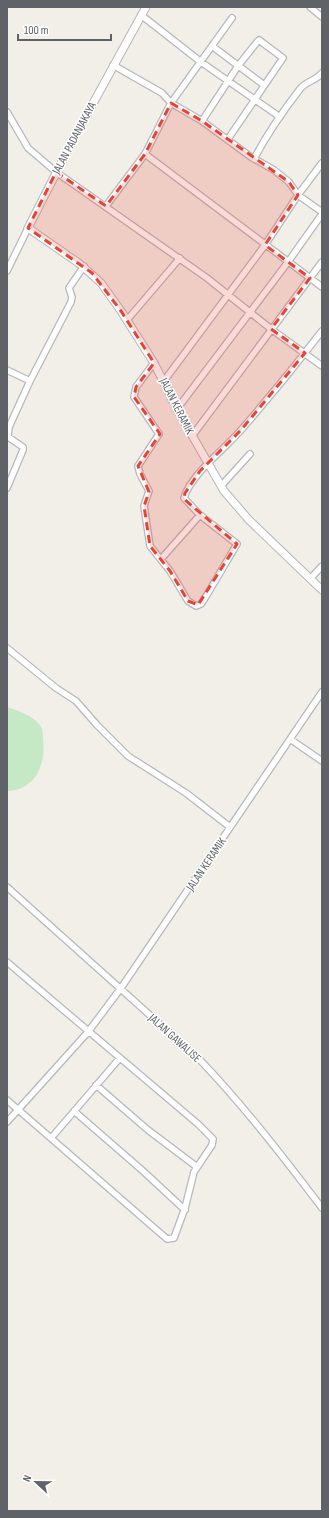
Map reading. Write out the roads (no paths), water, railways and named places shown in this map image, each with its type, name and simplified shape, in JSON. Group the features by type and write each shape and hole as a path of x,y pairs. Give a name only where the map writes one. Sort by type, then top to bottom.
{"street":[{"name":"JALAN PADANJAKAYA","path":"8,268 56,172 146,7"},
{"path":"311,7 322,18"},
{"path":"141,15 201,62 280,117"},
{"path":"106,206 144,154 171,104 232,18"},
{"path":"202,121 238,66 259,40 283,58 228,139"},
{"path":"212,46 264,85"},
{"path":"113,65 162,93 171,104 202,121 254,159 274,170 289,182 298,195 322,213 288,262 177,409"},
{"path":"254,159 280,117 301,88 318,78 322,73"},
{"path":"7,112 28,148 56,172 180,258 271,329 322,366"},
{"path":"144,154 322,287"},
{"path":"164,380 265,245 298,195 322,163"},
{"name":"JALAN KERAMIK","path":"28,228 84,266 101,283 127,320 154,363 164,380 177,409 221,486 236,506 322,590"},
{"path":"127,320 180,258"},
{"path":"192,436 322,262"},
{"path":"7,488 23,450 23,447 9,438 8,432 30,381 71,302 72,297 69,288 84,266"},
{"path":"154,363 136,387 134,398 158,432 139,464 138,469 149,491 144,506 149,542 152,550 170,570 188,601 193,605 200,604 237,544 200,515 184,498 189,485 241,430 322,331"},
{"path":"7,370 30,381"},
{"path":"221,486 250,454"},
{"path":"161,559 200,515"},
{"path":"310,579 322,566"},
{"path":"7,648 56,688 76,701 97,725 128,756 186,793 230,827"},
{"name":"JALAN KERAMIK","path":"7,1122 88,1032 121,988 322,692"},
{"path":"290,739 322,761"},
{"name":"JALAN GAWALISE","path":"7,887 200,1060 217,1078 307,1187 322,1208"},
{"path":"7,962 119,1059 198,1124 213,1139 212,1145 197,1167 185,1210 174,1238 167,1239 52,1137 7,1100"},
{"path":"52,1137 119,1059"},
{"path":"96,1085 148,1130 197,1167"},
{"path":"74,1111 185,1210"}]}
